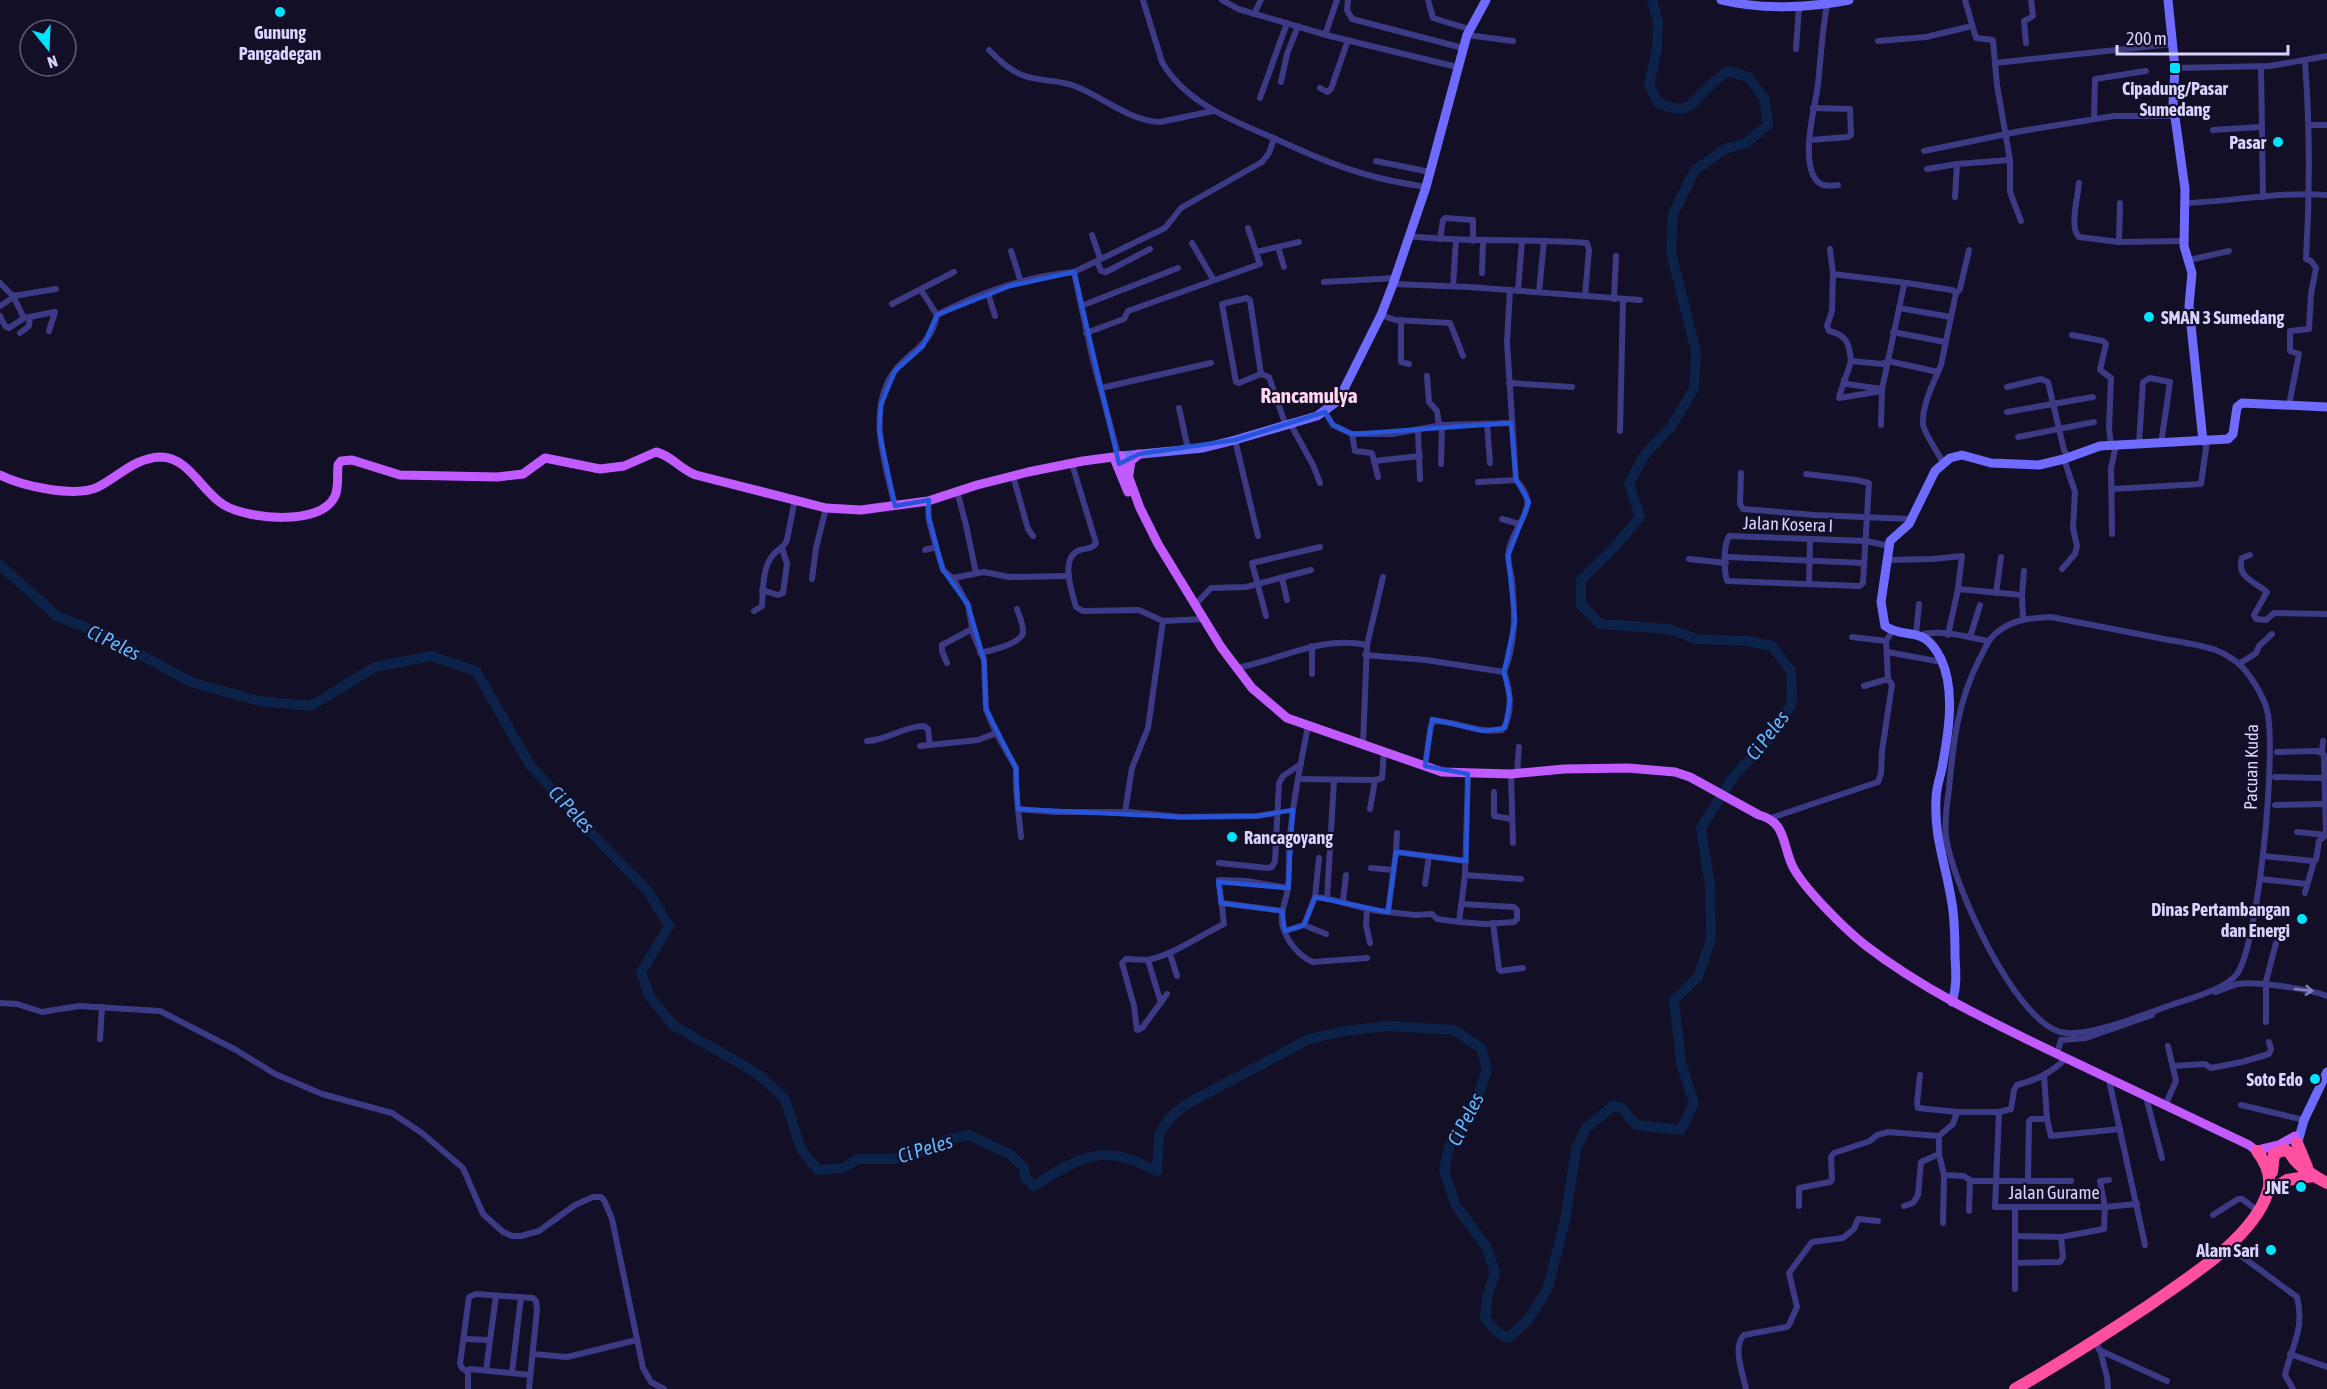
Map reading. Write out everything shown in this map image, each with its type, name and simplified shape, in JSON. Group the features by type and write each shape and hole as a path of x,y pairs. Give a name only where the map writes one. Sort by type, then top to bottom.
{"highway":[{"path":"2299,1132 2308,1174"},
{"path":"2256,1149 2267,1167 2271,1187"},
{"path":"2271,1187 2274,1154 2280,1150 2290,1153 2308,1174"},
{"path":"2015,1389 2098,1345 2229,1247 2258,1211 2271,1187 2293,1166 2294,1159"},
{"path":"2272,1165 2276,1170 2308,1174 2327,1183"},
{"path":"2271,1187 2308,1174"}],"main road":[{"path":"0,475 37,486 81,491 96,488 125,468 140,462 160,457 171,458 182,463 214,498 230,508 254,516 282,517 311,513 332,500 336,489 338,465 343,460 355,460 400,475 496,477 523,474 545,458 600,469 624,466 656,452 663,454 690,473 826,508 847,510 928,501 1013,476 1118,455 1125,477 1158,544 1195,605 1236,668 1252,688 1281,714 1308,726 1442,772 1468,774 1628,768 1657,769 1690,777 1759,815 1771,818 1780,830 1795,870 1843,927 1866,946 1953,1002 2109,1080 2256,1149 2272,1165"},
{"path":"1125,477 1131,461 1139,454"},
{"path":"1096,459 1125,477"},
{"path":"2256,1149 2284,1143 2299,1132"},
{"path":"2256,1149 2280,1150"}],"street":[{"path":"1143,0 1166,70 1213,111 1356,172 1426,187"},
{"path":"1222,0 1229,6 1254,14 1457,67"},
{"path":"1254,14 1261,0"},
{"path":"1325,34 1337,0"},
{"path":"1348,0 1347,10 1352,19 1463,48"},
{"path":"1428,0 1433,18 1468,32 1514,41"},
{"path":"1074,272 1086,333 1118,455 1203,448 1288,426 1325,412 1335,403 1344,389 1381,315 1426,187 1468,32 1486,0"},
{"path":"1721,0 1799,6 1827,5 1849,0"},
{"path":"1965,0 1976,38 1993,40 2002,118 2010,160 2010,192 2021,221"},
{"path":"2026,43 2024,21 2033,16 2031,0"},
{"path":"2112,489 2201,484 2205,441 2189,306 2192,273 2184,249 2185,189 2174,116 2175,68 2168,0"},
{"path":"1827,5 1809,158 1815,178 1827,186 1838,184"},
{"path":"1796,49 1799,6"},
{"path":"1260,98 1287,23"},
{"path":"1281,82 1287,54 1298,26"},
{"path":"1878,41 1926,37 1972,26"},
{"path":"1320,88 1327,92 1331,89 1348,40"},
{"path":"1995,63 2172,44"},
{"path":"988,50 1011,70 1022,76 1070,85 1120,111 1152,122 1213,111"},
{"path":"2175,68 2260,67 2305,62 2327,56"},
{"path":"2289,405 2299,354 2290,351 2290,331 2309,329 2311,294 2316,268 2311,261 2306,259 2310,193 2310,125 2305,62"},
{"path":"2260,67 2263,197"},
{"path":"2094,119 2095,79 2146,71"},
{"path":"1810,140 1851,135 1850,109 1814,108"},
{"path":"1924,151 2114,116 2174,116"},
{"path":"2310,125 2327,125"},
{"path":"2213,130 2260,127"},
{"path":"895,506 880,437 881,405 895,371 923,346 933,331 938,315 961,302 1021,282 1074,272 1166,228 1181,208 1262,162 1269,153 1274,138"},
{"path":"1927,168 2010,160"},
{"path":"1376,162 1430,172"},
{"path":"1955,197 1957,164"},
{"path":"2079,183 2073,226 2079,237 2119,242 2184,241"},
{"path":"2184,203 2227,202 2310,193 2327,195"},
{"path":"2119,242 2120,203"},
{"path":"1440,239 1445,218 1473,220 1473,241"},
{"path":"1086,333 1124,319 1128,311 1260,264 1248,228"},
{"path":"1092,235 1101,271 1106,272 1150,249"},
{"path":"1409,236 1484,242 1544,241 1588,244 1585,296"},
{"path":"1453,286 1456,240"},
{"path":"1518,291 1522,241"},
{"path":"1539,292 1544,241"},
{"path":"1256,252 1299,242"},
{"path":"1482,273 1484,242"},
{"path":"1192,243 1213,279"},
{"path":"1278,247 1284,267"},
{"path":"1830,249 1833,274 1832,311 1827,326 1829,331 1845,337 1849,344 1851,360 1839,399 1882,390"},
{"path":"1943,462 1923,425 1930,389 1938,372 1956,293 1960,289 1969,250"},
{"path":"1011,251 1021,282"},
{"path":"2189,260 2197,256 2229,251"},
{"path":"1614,298 1616,256"},
{"path":"1081,306 1178,268"},
{"path":"892,304 954,272"},
{"path":"1833,274 1907,283 1952,290 1956,293"},
{"path":"1324,282 1394,281 1640,300"},
{"path":"0,283 27,317 29,326 20,333"},
{"path":"1881,425 1882,390 1893,332 1904,285 1907,283"},
{"path":"0,306 11,298 56,289"},
{"path":"921,290 938,315"},
{"path":"1425,766 1431,725 1434,721 1461,724 1491,732 1505,728 1510,699 1504,672 1509,660 1515,621 1513,583 1508,556 1529,502 1524,488 1516,480 1507,342 1510,290"},
{"path":"988,293 996,316"},
{"path":"1262,374 1250,300 1247,298 1222,304 1236,382 1239,383 1262,374 1269,377 1288,426 1313,465 1320,483"},
{"path":"1620,431 1623,300"},
{"path":"1899,308 1951,317"},
{"path":"0,316 7,328 27,317 55,312 49,331"},
{"path":"1381,315 1401,320 1450,323 1463,356"},
{"path":"1401,320 1401,362 1409,364"},
{"path":"1893,332 1945,342"},
{"path":"2072,335 2103,341 2106,344 2100,368 2111,378 2109,428 2114,445 2111,468 2112,534"},
{"path":"1851,360 1882,364 1888,361 1938,372"},
{"path":"1101,388 1211,363"},
{"path":"1428,376 1429,402 1437,411 1440,425 1441,464"},
{"path":"2139,444 2143,382 2150,378 2170,382 2162,444"},
{"path":"2007,387 2046,379 2054,403 2075,492 2073,528 2077,546 2075,554 2062,569"},
{"path":"1844,380 1847,384 1882,390"},
{"path":"1509,383 1572,387"},
{"path":"2007,412 2093,397"},
{"path":"1988,641 1948,634 1918,635 1885,626 1882,611 1889,546 1894,537 1911,519 1935,471 1943,462 1962,454 1991,463 2015,466 2039,465 2100,446 2231,438 2239,404 2259,402 2327,407"},
{"path":"1179,408 1188,449"},
{"path":"1325,412 1333,425 1352,434 1418,430 1440,425 1511,423"},
{"path":"2018,437 2094,422"},
{"path":"1487,424 1490,463"},
{"path":"1418,430 1420,479"},
{"path":"1352,434 1355,451 1372,453 1378,477"},
{"path":"1235,440 1258,536"},
{"path":"1374,461 1420,456"},
{"path":"1072,464 1096,543 1092,548 1072,555 1070,576 1078,610 1139,610 1163,621 1204,619"},
{"path":"1742,473 1740,504 1743,508 1815,515 1911,519"},
{"path":"1806,474 1868,482 1862,586 1809,583 1810,540"},
{"path":"1013,476 1028,529 1033,536"},
{"path":"1478,482 1516,480"},
{"path":"957,491 976,573"},
{"path":"754,611 762,606 762,590 772,556 782,548 787,540 795,499"},
{"path":"928,501 929,521 944,570 953,578 968,605 972,629 984,660 986,709 996,733 1016,768 1021,837"},
{"path":"812,579 816,548 826,508"},
{"path":"1502,519 1519,524"},
{"name":"Jalan Kosera I","path":"1809,583 1728,582 1725,579 1729,536 1866,541 1889,546"},
{"path":"925,550 936,547"},
{"path":"1266,616 1252,563 1320,547"},
{"path":"762,590 778,595 783,593 787,564 782,548"},
{"path":"1887,560 1947,558 1961,555 1963,557 1948,634"},
{"path":"2250,555 2242,558 2241,573 2267,592 2254,615 2256,619 2266,620 2274,613 2327,614"},
{"path":"1996,593 2001,557"},
{"path":"1689,559 1864,563"},
{"path":"1195,605 1211,588 1246,587 1311,570"},
{"path":"2023,618 2024,571"},
{"path":"953,578 984,572 1009,577 1070,576"},
{"path":"1363,744 1365,655 1383,577"},
{"path":"1282,578 1287,600"},
{"path":"1958,589 2022,595"},
{"path":"1918,635 1919,604"},
{"path":"1970,637 1980,605"},
{"path":"980,653 1020,638 1023,629 1017,609"},
{"name":"Pacuan Kuda","path":"2051,617 2217,650 2239,664 2261,696 2267,710 2269,778 2263,856 2245,956 2238,972 2223,985 2083,1032 2065,1033 2047,1026 2018,995 1985,942 1953,862 1946,836 1959,708 1971,675 1988,641 1999,631 2023,618 2051,617"},
{"path":"1125,812 1132,768 1148,728 1163,621"},
{"path":"948,663 942,651 942,645 972,629"},
{"path":"1771,818 1878,782 1892,685 1888,679 1886,641 1893,630"},
{"path":"2239,664 2256,653 2259,646 2272,634"},
{"path":"1918,635 1935,649 1942,662 1949,694 1942,767 1936,796 1935,822 1940,856 1953,910 1956,981 1953,1002"},
{"path":"1852,637 1886,641"},
{"path":"1236,668 1257,664 1312,646 1340,642 1367,645"},
{"path":"1312,646 1312,674"},
{"path":"1887,652 1942,662"},
{"path":"1365,655 1426,660 1504,672"},
{"path":"1864,686 1888,679"},
{"path":"1308,726 1290,837 1288,888 1282,923 1299,953 1313,962 1367,958"},
{"path":"867,741 884,738 912,727 927,727 930,745"},
{"path":"920,746 978,740 996,733"},
{"path":"2323,741 2326,835"},
{"path":"1513,843 1510,819 1514,773 1520,747"},
{"path":"1298,778 1382,779 1384,751"},
{"path":"2277,752 2322,752"},
{"path":"1219,863 1272,867 1275,861 1281,779 1301,764"},
{"path":"1459,922 1466,875 1468,774"},
{"path":"2275,777 2323,778"},
{"path":"1327,898 1334,780"},
{"path":"1370,809 1375,780"},
{"path":"1494,792 1494,816 1510,819"},
{"path":"2275,805 2324,804"},
{"path":"1018,808 1055,812 1125,812 1180,817 1257,816 1277,813"},
{"path":"2297,832 2326,835"},
{"path":"1388,912 1397,833"},
{"path":"2305,893 2319,841 2326,835"},
{"path":"1395,852 1466,861"},
{"path":"1425,884 1429,856"},
{"path":"2263,856 2314,861"},
{"path":"1304,925 1315,897 1319,858"},
{"path":"1371,868 1393,870"},
{"path":"1343,901 1346,875"},
{"path":"1466,875 1521,879"},
{"path":"2260,879 2307,884"},
{"path":"1167,994 1142,1028 1137,1030 1134,1006 1122,963 1125,959 1148,960 1170,954 1224,924 1218,882 1222,880 1288,888"},
{"path":"1315,897 1343,901 1367,910 1416,915 1432,914 1437,919 1459,922 1515,921 1517,910 1509,907 1462,904"},
{"path":"1221,903 1283,911"},
{"path":"1367,910 1366,924 1370,943"},
{"path":"1493,923 1499,969 1501,971 1523,968"},
{"path":"1285,931 1304,925 1326,934"},
{"path":"2266,1022 2266,985 2276,943"},
{"path":"1170,954 1177,975"},
{"path":"1148,960 1161,1003"},
{"path":"1920,1075 1918,1108 1957,1112 1999,1112 2011,1109 2017,1085 2036,1080 2057,1068 2061,1056 2060,1042 2064,1039 2075,1041 2086,1038 2238,984 2266,985 2316,992 2327,996"},
{"path":"0,1003 17,1004 42,1012 80,1006 160,1011 236,1050 275,1074 322,1094 392,1113 463,1168 478,1208 507,1234 516,1237 530,1234 547,1226 575,1205 593,1197 603,1198 612,1219 646,1376 656,1386 664,1389"},
{"path":"100,1040 102,1007"},
{"path":"2174,1066 2205,1064 2211,1068 2242,1062 2269,1054 2271,1049 2269,1042"},
{"path":"2165,1106 2176,1081 2168,1046"},
{"path":"2294,1159 2299,1132 2327,1072"},
{"path":"2044,1075 2047,1119 2051,1136 2121,1129"},
{"path":"2109,1080 2145,1245"},
{"path":"2146,1097 2162,1158"},
{"path":"2241,1105 2299,1132"},
{"path":"1798,1206 1800,1187 1832,1180 1831,1157 1834,1153 1870,1141 1877,1135 1888,1132 1939,1136 1953,1124 1957,1112"},
{"name":"Jalan Gurame","path":"1999,1112 1995,1207 2105,1207 2137,1204"},
{"path":"2028,1180 2029,1121 2047,1119"},
{"path":"2280,1150 2299,1132"},
{"path":"1939,1136 1939,1154 1944,1175 1943,1223"},
{"path":"1904,1206 1913,1203 1918,1195 1921,1162 1939,1154"},
{"path":"1944,1175 1964,1176 1970,1180 2071,1181"},
{"path":"1970,1180 1970,1211"},
{"path":"2015,1236 2061,1237 2104,1229 2105,1207 2100,1181 2109,1180"},
{"path":"2213,1215 2238,1199 2242,1199 2258,1211"},
{"path":"2014,1208 2015,1289"},
{"path":"1746,1389 1739,1353 1740,1339 1744,1335 1789,1325 1797,1307 1790,1272 1812,1242 1843,1238 1849,1235 1858,1219 1878,1221"},
{"path":"2015,1263 2060,1262 2063,1257 2061,1237"},
{"path":"2229,1247 2297,1297 2301,1321 2285,1375 2293,1389"},
{"path":"468,1372 460,1364 469,1297 476,1294 533,1298 537,1304 529,1389"},
{"path":"486,1370 496,1296"},
{"path":"512,1372 521,1297"},
{"path":"465,1339 489,1340"},
{"path":"533,1354 567,1357 637,1340"},
{"path":"2098,1345 2167,1381"},
{"path":"2098,1345 2108,1389"},
{"path":"2290,1354 2327,1367"},
{"path":"468,1372 470,1369 530,1375"},
{"path":"468,1372 468,1389"}],"highlighted area":[{"path":"1074,272 1119,464 1139,454 1235,440 1325,412 1333,425 1352,434 1511,423 1516,480 1529,502 1508,556 1515,621 1504,672 1510,699 1505,728 1483,731 1432,719 1425,766 1468,774 1466,861 1396,852 1388,912 1315,897 1304,925 1285,931 1282,911 1221,903 1218,882 1288,888 1293,810 1257,816 1180,817 1018,809 1016,768 986,709 984,660 968,605 943,570 928,514 929,500 895,506 879,430 881,405 895,371 923,346 937,315 1010,286 1067,273"}],"waterway":[{"name":"Ci Peles","path":"0,565 57,616 104,635 191,682 259,701 311,706 375,667 431,656 476,671 530,765 648,891 669,926 641,972 650,997 673,1025 758,1074 785,1099 801,1149 818,1170 843,1168 858,1159 893,1159 921,1152 946,1140 969,1135 1011,1155 1024,1168 1025,1177 1034,1186 1067,1166 1101,1155 1126,1158 1157,1171 1159,1134 1169,1119 1185,1105 1309,1039 1344,1031 1388,1026 1454,1030 1481,1048 1487,1070 1474,1107 1450,1145 1444,1170 1455,1204 1487,1248 1495,1273 1487,1297 1485,1318 1497,1332 1508,1338 1527,1321 1547,1290 1565,1221 1576,1149 1586,1128 1613,1106 1622,1108 1636,1125 1681,1130 1694,1103 1681,1063 1674,1000 1698,977 1711,939 1710,886 1701,828 1734,776 1769,739 1792,703 1791,671 1772,646 1747,641 1697,639 1669,629 1601,624 1581,605 1581,580 1613,549 1640,517 1629,483 1646,453 1670,428 1694,389 1696,352 1671,253 1673,214 1695,170 1725,149 1746,143 1768,125 1764,98 1748,77 1728,71 1688,106 1677,109 1658,103 1649,85 1657,49 1658,21 1652,0"}],"place":[{"name":"Gunung Pangadegan","path":"280,12"},
{"name":"Cipadung/Pasar Sumedang","path":"2175,68"},
{"name":"Pasar","path":"2278,142"},
{"name":"SMAN 3 Sumedang","path":"2149,317"},
{"name":"Rancagoyang","path":"1232,837"},
{"name":"Dinas Pertambangan dan Energi","path":"2302,919"},
{"name":"Soto Edo","path":"2315,1079"},
{"name":"JNE","path":"2301,1187"},
{"name":"Alam Sari","path":"2271,1250"}],"district":[{"name":"Rancamulya","path":"1309,395"}]}
